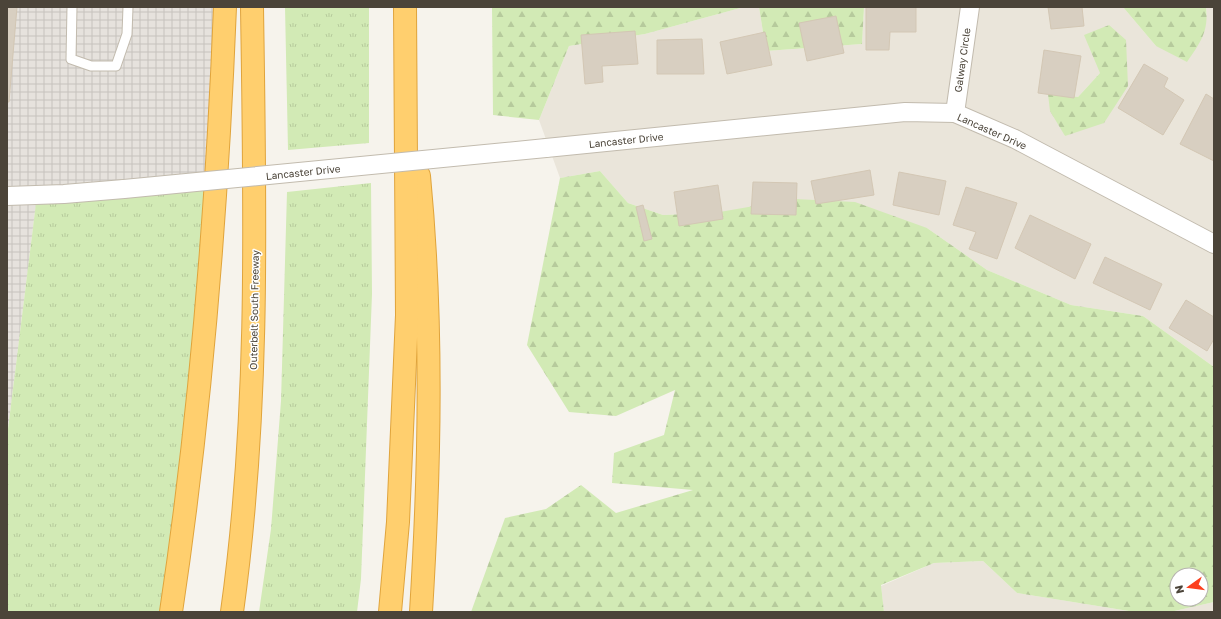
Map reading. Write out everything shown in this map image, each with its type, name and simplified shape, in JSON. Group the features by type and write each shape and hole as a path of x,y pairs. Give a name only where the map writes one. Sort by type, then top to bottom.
{"highway":[{"path":"171,612 196,404 216,181 225,7"},
{"name":"Outerbelt South Freeway","path":"232,612 244,489 253,366 256,219 252,7"},
{"path":"390,612 398,522 407,315 405,7"},
{"path":"406,45 423,217 428,297 430,424 427,521 421,612"}],"street":[{"name":"Galway Circle","path":"955,113 970,7"},
{"name":"Lancaster Drive","path":"7,196 64,194 124,189 905,112 955,113 1015,139 1214,244"}],"lane":[{"path":"72,7 71,59 91,66 116,66 127,34 128,7"}],"shaded area":[{"path":"7,7 225,7 216,181 37,195 7,437"},
{"path":"744,7 759,7 766,51 862,44 864,7 1123,7 1156,46 1207,15 1206,7 1214,7 1214,367 1143,316 1071,305 987,270 927,228 714,213 663,215 628,203 600,171 560,178 539,120 569,46 645,34","holes":["1100,73 1065,136 1049,94 1078,97"]},
{"path":"983,561 1017,593 1135,612 884,612 881,586 934,563"},
{"path":"1214,602 1214,612 1170,612 1192,607 1209,607 1209,603"}],"green space":[{"path":"285,7 369,7 369,143 288,150"},
{"path":"492,7 744,7 645,34 569,46 539,120 493,115"},
{"path":"759,7 864,7 862,44 766,51"},
{"path":"1123,7 1206,7 1207,16 1205,30 1200,43 1187,62 1156,46"},
{"path":"1109,25 1126,40 1128,86 1104,123 1065,136 1050,111 1048,94 1078,97 1100,73 1084,35"},
{"path":"600,171 628,203 663,215 714,213 795,199 855,202 927,228 987,270 1071,305 1143,316 1214,367 1214,602 1209,603 1209,567 1169,567 1169,607 1192,607 1170,612 1135,612 1017,593 983,561 934,563 881,585 884,612 471,612 505,518 546,509 581,485 616,513 693,490 612,483 614,453 664,435 675,390 616,416 569,412 527,345 560,178"},
{"path":"216,181 171,612 7,612 7,437 37,195"},
{"path":"371,183 372,294 361,579 357,612 259,612 271,529 281,401 287,192"}],"building":[{"path":"7,7 17,7 9,102 7,102"},
{"path":"866,7 916,7 916,32 890,32 889,50 866,50"},
{"path":"1048,7 1082,7 1084,26 1051,29"},
{"path":"836,16 844,53 807,61 799,23"},
{"path":"635,31 638,64 602,66 603,82 585,84 581,35"},
{"path":"765,32 772,65 727,74 720,42"},
{"path":"702,39 704,74 657,74 657,40"},
{"path":"1044,50 1081,56 1074,98 1038,93"},
{"path":"1144,64 1168,78 1164,87 1184,100 1163,135 1118,108"},
{"path":"1206,94 1214,99 1214,161 1180,144"},
{"path":"870,170 874,195 816,204 811,181"},
{"path":"899,172 946,181 939,215 893,205"},
{"path":"753,182 797,183 796,215 751,214"},
{"path":"718,185 723,219 679,226 674,192"},
{"path":"966,187 1017,203 997,259 969,249 976,232 953,225"},
{"path":"643,205 652,239 644,241 636,207"},
{"path":"1030,215 1091,244 1075,279 1015,248"},
{"path":"1105,257 1162,284 1150,310 1093,283"},
{"path":"1186,300 1214,317 1214,339 1207,351 1169,328"}]}
